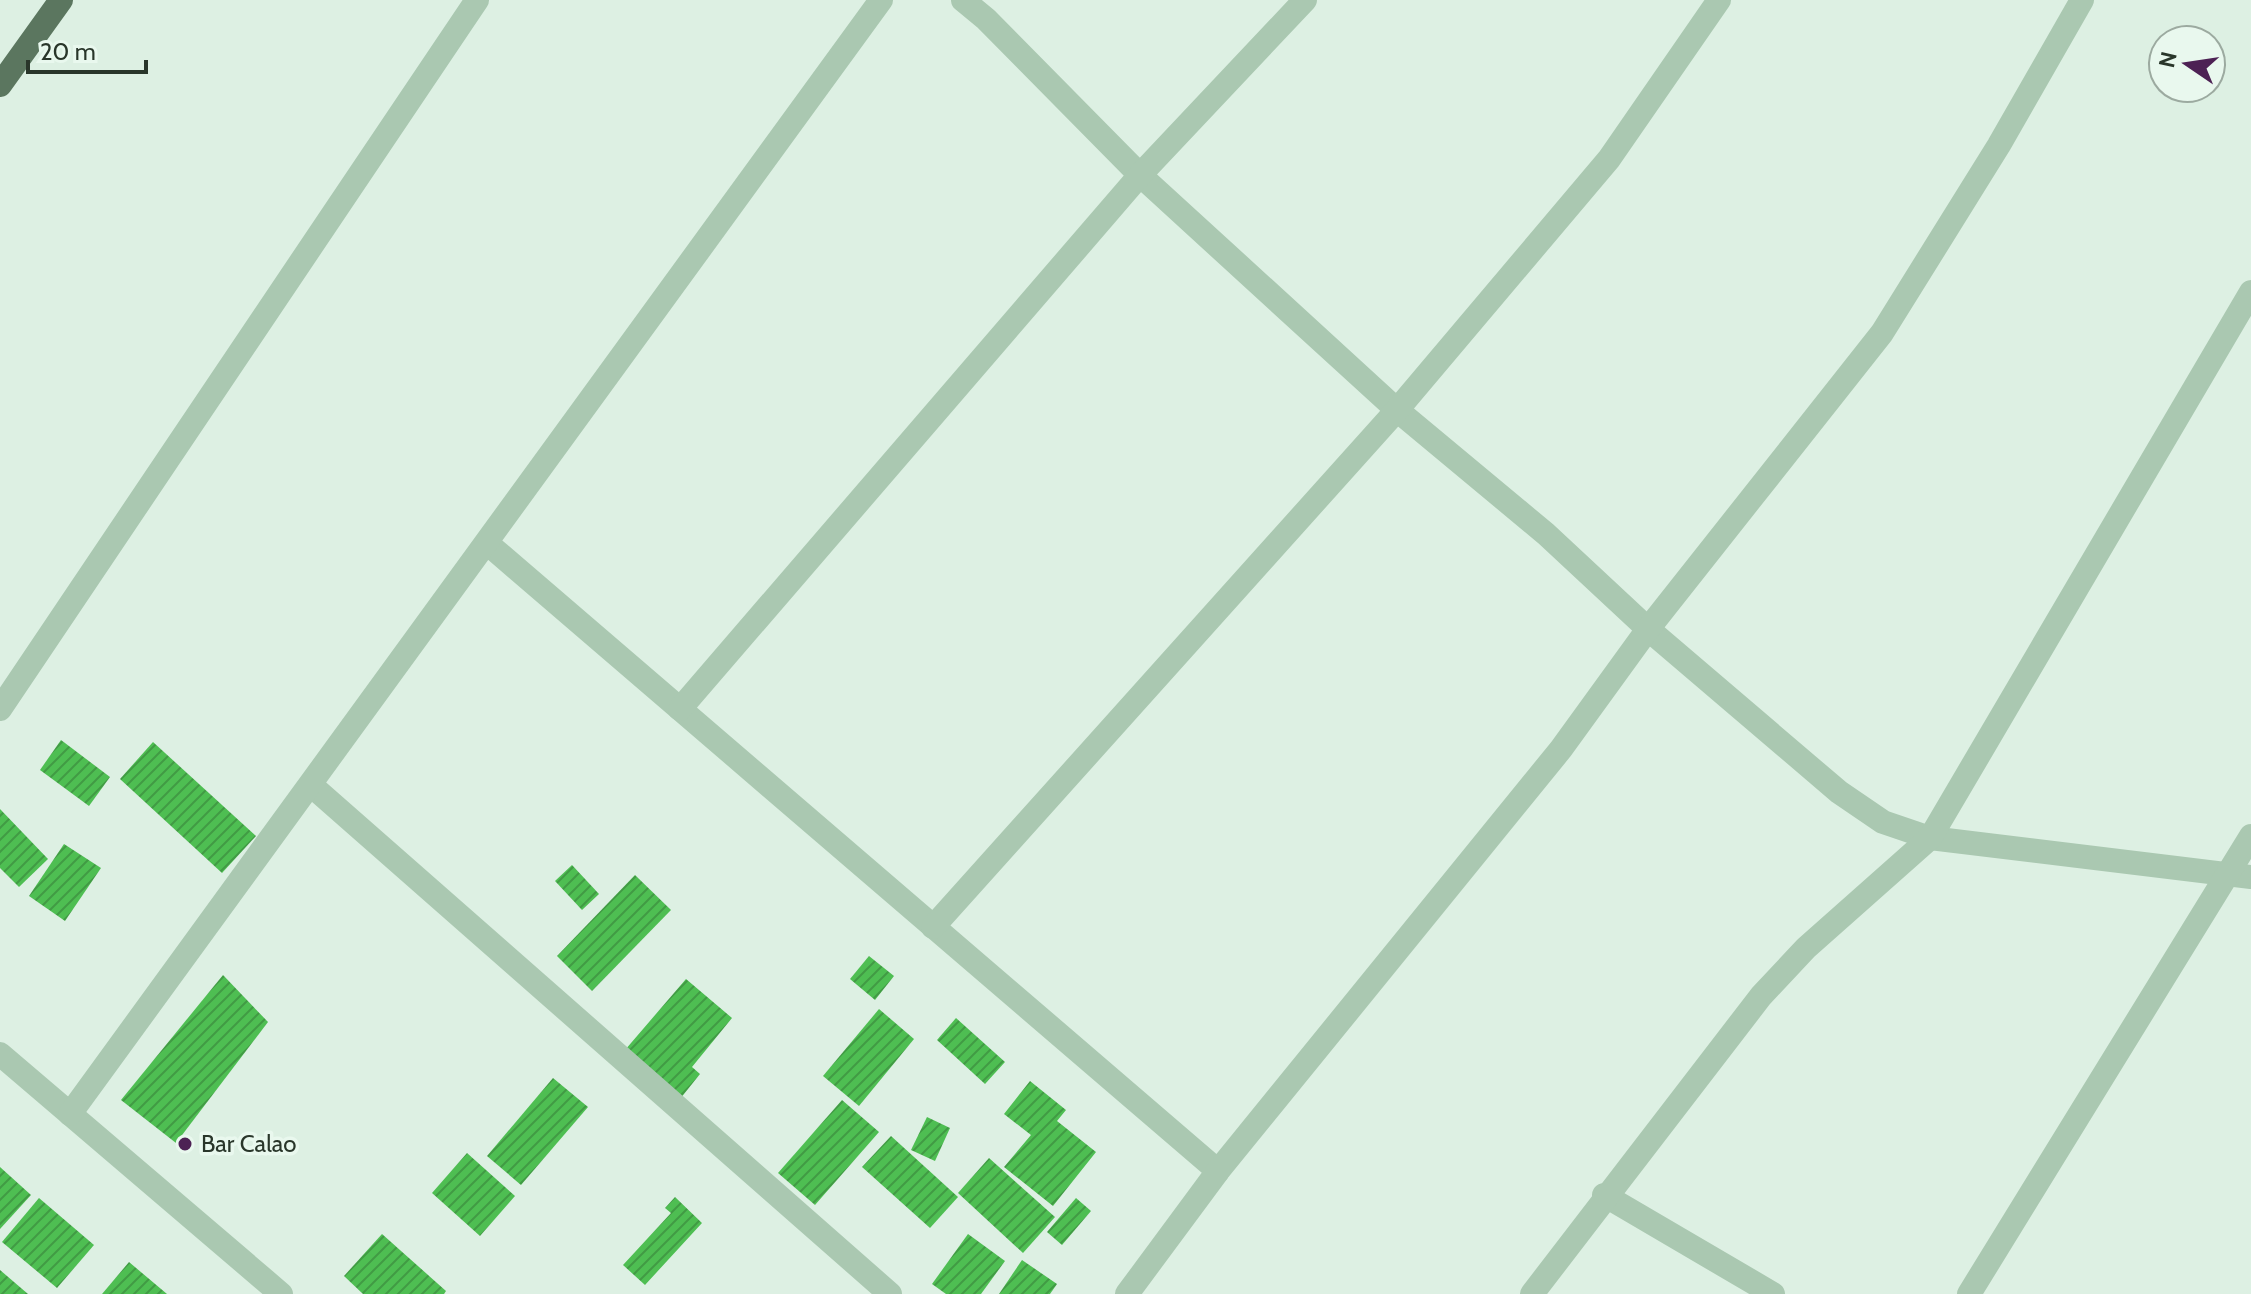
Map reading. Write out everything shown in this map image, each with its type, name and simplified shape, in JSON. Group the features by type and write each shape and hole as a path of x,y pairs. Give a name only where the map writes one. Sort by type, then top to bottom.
{"main road":[{"path":"0,85 61,0"}],"street":[{"path":"0,709 477,0"},
{"path":"70,1114 312,786 881,0"},
{"path":"963,0 986,19 1140,175 1397,410 1546,534 1648,629 1839,792 1883,822 1930,838 2239,875"},
{"path":"680,709 1140,175 1305,0"},
{"path":"933,927 1397,410 1609,159 1719,0"},
{"path":"1127,1294 1218,1171 1561,749 1648,629 1882,333 1999,145 2082,0"},
{"path":"1532,1294 1604,1195 1761,996 1806,948 1930,838 2251,292"},
{"path":"488,544 1218,1171"},
{"path":"312,786 890,1294"},
{"path":"1969,1294 2239,875 2251,836"},
{"path":"0,1054 281,1294"},
{"path":"1604,1195 1773,1294"}],"building":[{"path":"61,740 110,777 89,806 40,770"},
{"path":"153,742 256,836 222,873 120,779"},
{"path":"0,809 48,859 19,887 0,868"},
{"path":"64,844 101,868 65,921 29,896"},
{"path":"572,865 599,894 582,910 555,881"},
{"path":"635,875 671,910 592,991 557,956"},
{"path":"869,956 894,976 875,1000 850,979"},
{"path":"223,975 268,1022 176,1143 121,1100"},
{"path":"686,979 732,1018 692,1067 700,1074 680,1099 625,1050"},
{"path":"879,1009 914,1039 859,1106 823,1076"},
{"path":"956,1018 1005,1062 985,1084 937,1040"},
{"path":"553,1078 588,1107 521,1185 487,1156"},
{"path":"1030,1081 1066,1110 1057,1121 1096,1152 1053,1206 1004,1167 1031,1135 1004,1114"},
{"path":"842,1100 879,1132 815,1205 778,1173"},
{"path":"927,1117 950,1128 935,1161 911,1150"},
{"path":"891,1136 958,1197 930,1228 862,1167"},
{"path":"467,1153 515,1196 480,1236 432,1193"},
{"path":"989,1158 1055,1217 1023,1253 958,1193"},
{"path":"0,1167 31,1195 0,1229"},
{"path":"675,1197 702,1223 645,1285 623,1265 671,1213 665,1208"},
{"path":"39,1198 94,1245 57,1288 2,1242"},
{"path":"1076,1198 1091,1211 1062,1245 1047,1232"},
{"path":"382,1234 446,1291 444,1294 363,1294 344,1276"},
{"path":"968,1234 1005,1261 981,1294 946,1294 932,1284"},
{"path":"1022,1260 1057,1284 1050,1294 999,1294"},
{"path":"129,1262 167,1294 102,1294"},
{"path":"0,1270 28,1294 0,1294"}],"place":[{"name":"Bar Calao","path":"185,1144"}]}
